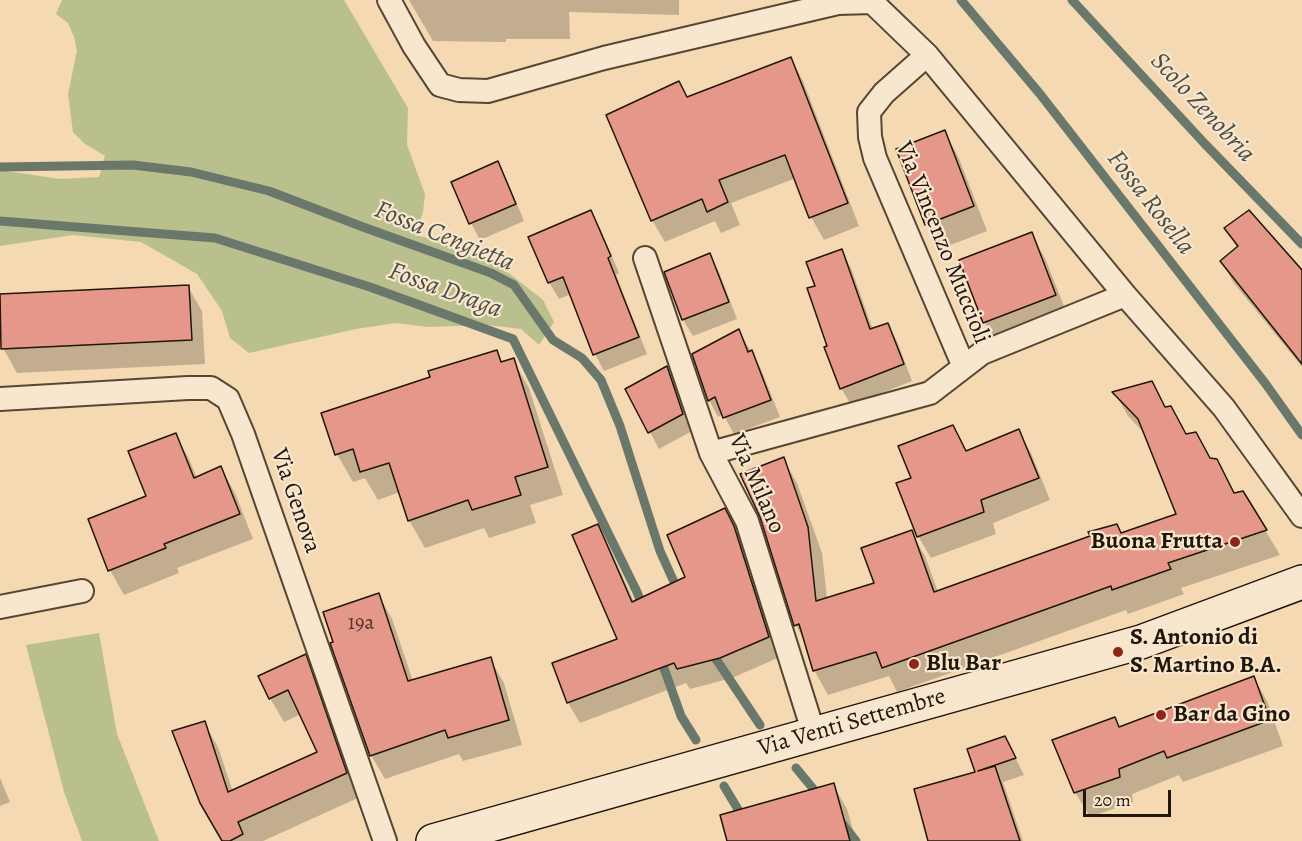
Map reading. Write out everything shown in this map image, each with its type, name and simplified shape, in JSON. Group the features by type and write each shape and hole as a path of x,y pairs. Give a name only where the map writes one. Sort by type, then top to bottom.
{"main road":[{"name":"Via Venti Settembre","path":"433,841 1141,642 1296,593"}],"street":[{"path":"389,0 414,46 440,85 459,90 488,91 604,58 790,14 838,3 872,1 927,55 1125,295 1224,408 1302,516"},
{"name":"Via Vincenzo Muccioli","path":"927,55 884,93 869,112 870,137 875,158 964,367"},
{"name":"Via Milano","path":"645,258 711,453 747,521 814,734"},
{"name":"Via Vincenzo Muccioli","path":"711,453 930,393 982,353 1125,295"},
{"name":"Via Genova","path":"0,399 188,388 211,388 228,399 243,434 385,841"},
{"path":"0,607 82,591"}],"green space":[{"path":"62,0 344,0 408,108 407,145 425,194 423,212 415,235 461,246 510,274 543,300 554,322 539,345 521,329 487,325 428,327 396,323 356,329 249,353 230,338 222,311 197,274 141,242 73,235 0,246 0,170 60,179 99,177 105,156 85,144 73,132 68,94 77,51 68,23 56,14"},
{"path":"99,633 117,734 159,841 82,841 64,792 26,645"}],"building":[{"path":"791,57 848,203 809,218 785,155 719,180 728,202 707,212 702,199 651,221 606,115 679,81 687,97"},
{"path":"945,130 974,206 925,225 896,149"},
{"path":"498,161 516,204 469,224 451,182"},
{"path":"591,210 611,256 608,258 639,337 593,355 563,277 548,283 528,237"},
{"path":"1249,210 1302,270 1302,364 1220,261 1238,246 1224,228"},
{"path":"1032,232 1056,295 983,323 959,260"},
{"path":"842,249 870,329 888,323 904,364 840,389 824,347 827,346 807,288 815,286 806,262"},
{"path":"710,253 729,302 682,320 664,272"},
{"path":"189,285 192,340 1,349 0,294"},
{"path":"739,329 748,352 752,350 771,400 723,418 715,397 708,401 692,354"},
{"path":"497,350 501,362 514,358 548,467 515,477 521,495 472,510 468,500 408,521 389,463 360,472 353,449 335,455 321,413 430,377 428,371"},
{"path":"667,366 683,414 648,433 625,389"},
{"path":"1152,381 1165,407 1171,406 1186,434 1196,432 1210,458 1217,459 1234,493 1243,491 1267,530 1168,563 1171,569 1112,590 1111,586 882,668 876,652 813,671 799,624 794,626 760,517 740,474 784,457 808,527 816,601 874,583 861,548 912,530 934,592 1090,536 1088,532 1117,524 1121,533 1176,514 1138,419 1112,392"},
{"path":"953,425 966,451 1019,429 1039,478 981,500 984,512 917,537 896,483 911,478 898,446"},
{"path":"176,433 194,478 221,466 240,514 164,544 166,548 108,571 88,519 146,496 128,451"},
{"path":"725,508 734,526 769,637 720,658 677,669 674,663 567,703 552,663 617,639 572,535 598,524 632,602 685,577 667,535"},
{"path":"379,593 408,681 491,657 509,720 448,738 445,730 370,756 330,643 333,642 323,612"},
{"path":"306,654 347,773 238,822 243,834 230,841 222,841 200,803 172,731 205,721 228,792 317,752 288,690 269,699 258,676"},
{"path":"1254,676 1270,720 1167,758 1164,751 1119,769 1120,777 1074,793 1052,740 1115,717 1119,727"},
{"path":"1005,736 1016,758 978,771 995,766 1020,841 928,841 914,789 975,772 967,749"},
{"path":"834,783 850,841 727,841 720,815"}],"waterway":[{"name":"Fossa Rosella","path":"961,0 1040,94 1265,383 1302,435"},
{"name":"Scolo Zenobria","path":"1072,0 1205,144 1302,244"},
{"name":"Fossa Cengietta","path":"0,167 133,165 191,172 269,191 491,273 514,285 553,340 582,358 601,380 620,426 660,551 679,593"},
{"name":"Fossa Draga","path":"0,221 215,238 370,287 513,339 644,610"},
{"name":"Fossa Cengietta","path":"710,650 760,725"},
{"name":"Fossa Draga","path":"660,657 681,716 696,740"},
{"name":"Fossa Cengietta","path":"796,768 820,797"},
{"name":"Fossa Draga","path":"724,786 745,821"},
{"name":"Fossa Cengietta","path":"841,822 856,841"}],"place":[{"name":"Buona Frutta","path":"1235,542"},
{"name":"S. Antonio di S. Martino B.A.","path":"1118,652"},
{"name":"Blu Bar","path":"914,664"},
{"name":"Bar da Gino","path":"1161,715"}]}
